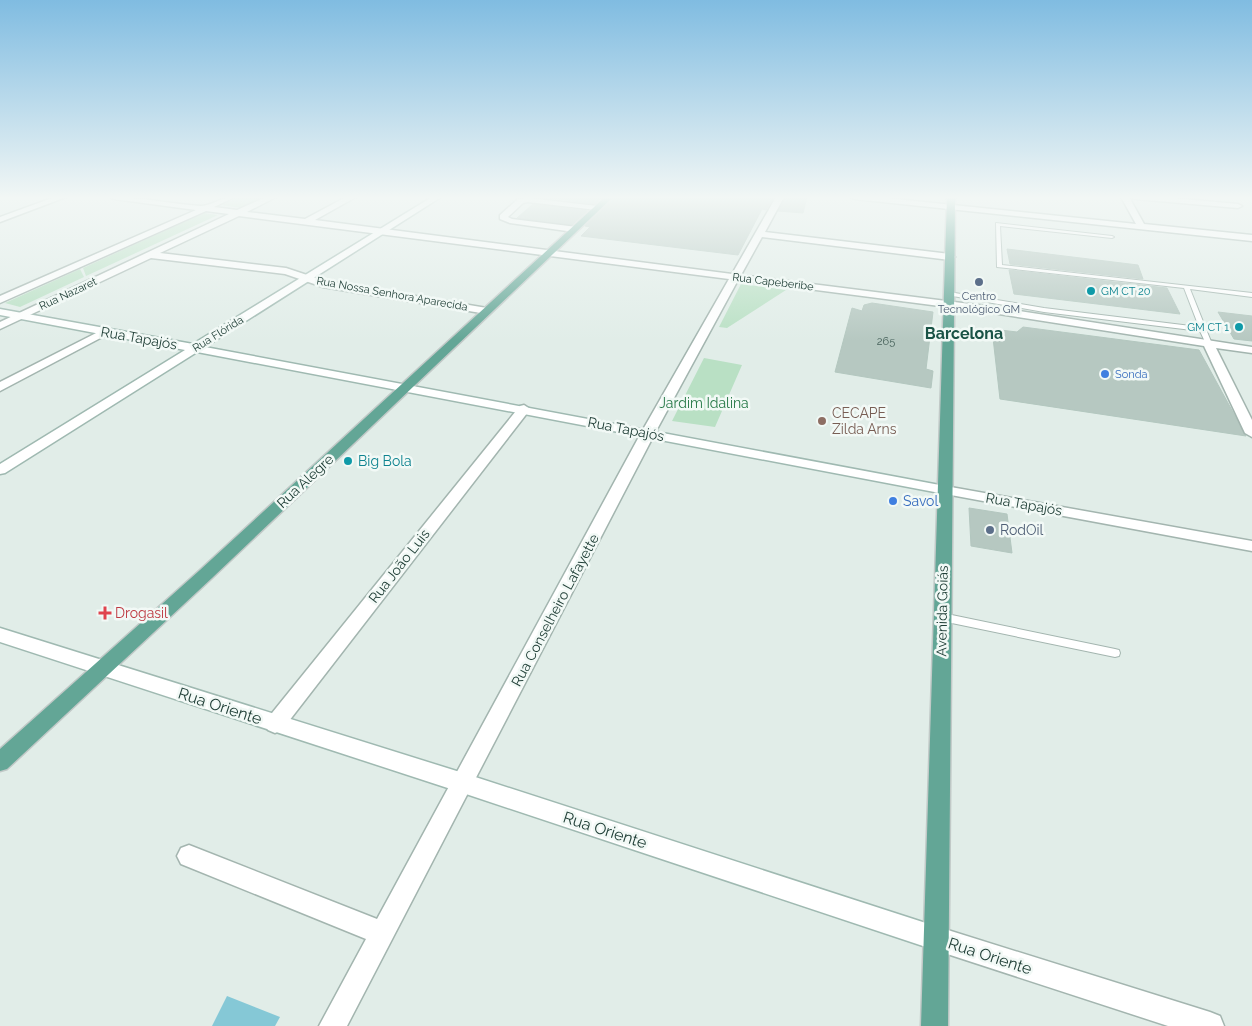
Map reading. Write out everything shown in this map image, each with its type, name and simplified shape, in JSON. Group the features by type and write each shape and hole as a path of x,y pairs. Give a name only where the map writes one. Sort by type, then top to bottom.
{"main road":[{"name":"Rua Alegre","path":"0,762 206,574 556,245"},
{"name":"Avenida Goiás","path":"934,1026 950,245"}],"street":[{"name":"Rua Nazaret","path":"0,300 124,245"},
{"name":"Rua Nazaret","path":"0,326 171,245"},
{"name":"Rua Flórida","path":"0,470 361,245"},
{"name":"Rua Capeberibe","path":"483,245 736,278 949,299 1252,350"},
{"name":"Rua Conselheiro Lafayette","path":"333,1026 648,433 753,245"},
{"path":"849,245 950,257"},
{"name":"Rua Nossa Senhora Aparecida","path":"150,255 286,271 323,284 487,311"},
{"name":"Rua Tapajós","path":"0,312 1252,546"},
{"path":"0,387 104,332"},
{"path":"1209,344 1252,433"},
{"name":"Rua João Luis","path":"275,724 524,409"},
{"name":"Rua Oriente","path":"0,635 463,783 1210,1026"},
{"path":"189,856 382,933"}],"lane":[{"path":"998,245 999,266 1252,295"},
{"path":"1186,286 1209,344"},
{"path":"949,299 1203,330"},
{"path":"942,617 1114,653"}],"green space":[{"path":"134,245 153,245 86,276 83,268"},
{"path":"80,269 84,277 20,307 5,303"},
{"path":"741,284 786,290 727,328 719,327"},
{"name":"Jardim Idalina","path":"704,358 742,365 715,427 672,421"}],"water":[{"path":"227,996 280,1017 275,1026 212,1026"}],"building":[{"path":"654,245 743,245 738,255"},
{"path":"1007,249 1138,265 1143,279 1010,264"},
{"name":"GM CT 20","path":"1009,270 1167,288 1180,314 1014,294"},
{"path":"872,303 933,312 926,369 933,371 931,388 835,372 852,308 862,311 864,305"},
{"name":"GM CT 1","path":"1218,312 1252,316 1252,341 1234,339"},
{"name":"Sonda","path":"1023,327 1199,350 1246,436 1000,399 992,329 1017,332"},
{"name":"RodOil","path":"969,508 1007,514 1012,553 971,546"}],"place":[{"name":"Centro Tecnológico GM","path":"979,282"},
{"name":"GM CT 20","path":"1091,291"},
{"name":"GM CT 1","path":"1239,327"},
{"name":"Sonda","path":"1105,374"},
{"name":"CECAPE Zilda Arns","path":"822,421"},
{"name":"Big Bola","path":"348,461"},
{"name":"Savol","path":"893,501"},
{"name":"RodOil","path":"990,530"},
{"name":"Drogasil","path":"105,613"}],"district":[{"name":"Barcelona","path":"964,333"}]}
